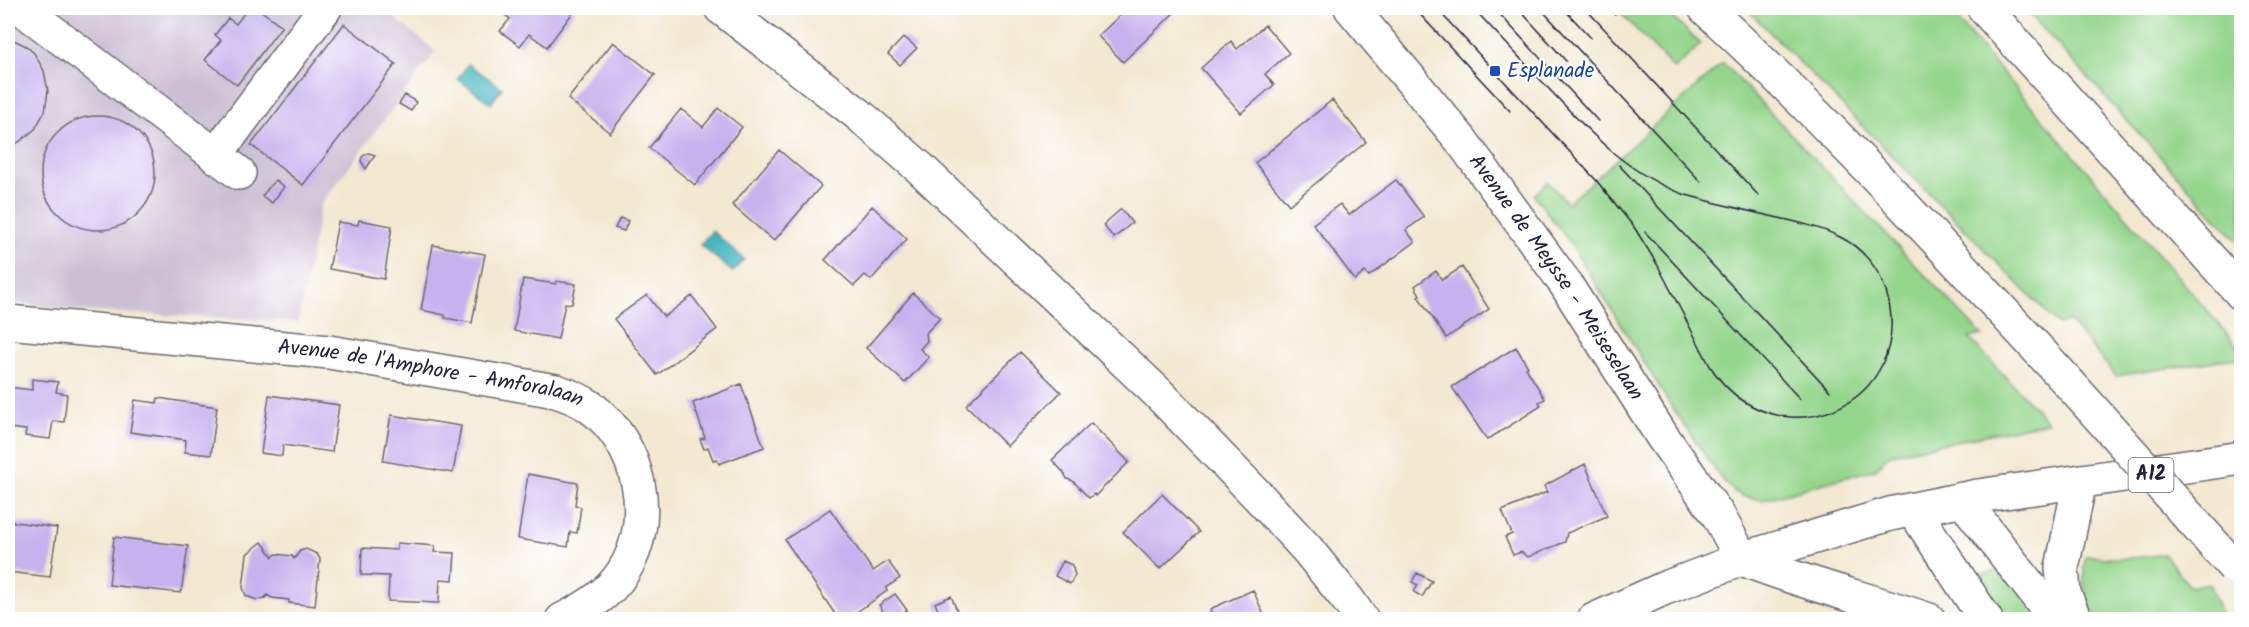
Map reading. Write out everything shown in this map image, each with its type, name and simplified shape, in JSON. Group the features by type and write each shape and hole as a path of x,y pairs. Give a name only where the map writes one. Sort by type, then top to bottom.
{"main road":[{"path":"25,8 29,14 227,164 325,8"},
{"path":"721,8 858,114 920,168 1149,385 1250,487 1307,549 1362,620"},
{"name":"Avenue de Meysse - Meiseselaan","path":"1351,8 1461,140 1563,280 1662,436 1718,515 1742,560"},
{"name":"A12","path":"1705,8 1766,64 1900,199 2068,382 2237,572"},
{"path":"1984,8 2241,294"},
{"name":"Avenue de l'Amphore - Amforalaan","path":"8,322 329,352 556,391 576,398 604,419 616,435 634,470 642,510 640,531 623,573 605,594 562,620"},
{"path":"1594,620 1665,588 1742,560 1877,518 1962,499 2241,458"},
{"path":"2075,620 2064,594 2062,568 2080,481"},
{"path":"1962,499 2056,620"},
{"path":"1913,509 1986,620"},
{"path":"1742,560 1792,579 1929,620"}],"shaded area":[{"path":"8,8 382,8 436,51 321,204 298,322 83,311 8,302"}],"green space":[{"path":"1616,8 1662,8 1701,44 1674,69"},
{"path":"1746,8 1947,8 2241,350 2241,357 2116,376 2069,321 2059,325"},
{"path":"2024,8 2241,8 2241,245"},
{"path":"1723,63 1982,335 1969,338 2048,422 1892,454 1876,469 1762,500 1742,496 1723,481 1673,409 1571,244 1534,195 1548,182 1568,203"},
{"path":"2164,554 2190,587 2209,583 2223,619 2097,619 2089,605 2085,589 2085,557 2088,555 2126,558"},
{"path":"2003,570 2043,619 2000,619 1972,576"}],"water":[{"path":"468,64 502,88 491,104 458,79"},
{"path":"712,231 744,259 733,272 700,245"}],"building":[{"path":"248,8 257,8 282,26 237,85 205,60 221,40 215,35 228,18 236,24"},
{"path":"500,8 569,8 574,11 547,47 529,34 520,46 500,31 510,19 498,10"},
{"path":"1128,8 1179,8 1123,62 1098,36"},
{"path":"344,24 396,64 303,185 251,145"},
{"path":"1265,25 1289,53 1265,74 1274,85 1241,113 1201,68 1231,41 1237,49"},
{"path":"8,37 34,53 44,71 48,91 45,111 35,129 19,142 8,147"},
{"path":"904,37 917,48 900,65 888,54"},
{"path":"613,42 655,75 610,133 568,99"},
{"path":"405,95 416,102 411,111 399,104"},
{"path":"1332,100 1366,142 1289,205 1255,163"},
{"path":"718,108 742,127 695,185 649,148 681,109 703,127"},
{"path":"98,116 120,120 130,125 146,141 151,151 155,173 151,195 146,205 130,221 120,226 98,230 76,226 66,221 50,205 45,195 41,173 45,151 50,141 66,125 76,120"},
{"path":"779,150 821,186 774,241 732,205"},
{"path":"368,153 375,155 366,169 361,161 362,157"},
{"path":"275,180 284,187 272,203 262,196"},
{"path":"1396,180 1424,217 1406,230 1415,242 1369,276 1365,272 1355,280 1313,224 1340,204 1349,215"},
{"path":"872,206 907,239 871,280 865,275 854,286 825,260"},
{"path":"1121,209 1132,223 1114,238 1103,225"},
{"path":"620,218 628,221 624,231 615,228"},
{"path":"359,220 392,226 384,279 329,269 338,222 358,225"},
{"path":"433,245 485,254 472,323 445,318 445,315 421,310"},
{"path":"1462,267 1489,309 1446,338 1418,296 1420,295 1415,286 1436,271 1442,280"},
{"path":"523,279 556,284 556,281 576,284 572,304 565,303 558,339 514,331"},
{"path":"913,293 940,318 926,333 927,341 920,349 929,357 905,383 866,348"},
{"path":"647,295 664,317 692,296 717,329 657,375 614,319"},
{"path":"1516,347 1545,399 1539,402 1541,406 1487,440 1452,387"},
{"path":"1020,352 1061,392 1007,446 966,405"},
{"path":"32,379 58,382 56,392 67,394 64,422 53,421 50,439 25,436 26,430 8,428 8,387 32,390"},
{"path":"741,384 764,447 719,464 717,459 713,460 708,447 704,449 700,439 705,438 693,403"},
{"path":"269,395 339,405 332,452 283,445 282,456 261,453"},
{"path":"158,398 217,407 211,455 185,452 186,440 130,432 135,400 157,403"},
{"path":"391,415 461,426 453,473 383,461"},
{"path":"1091,423 1129,462 1095,496 1094,494 1089,498 1073,481 1067,479 1052,460"},
{"path":"1585,464 1607,516 1567,533 1565,542 1528,557 1521,552 1513,555 1505,537 1512,534 1502,511 1547,492 1544,486"},
{"path":"528,474 578,483 575,505 581,507 577,533 570,532 568,547 518,539"},
{"path":"1162,494 1199,532 1160,569 1123,532"},
{"path":"830,509 873,571 888,561 900,578 886,588 887,591 845,620 839,620 785,540"},
{"path":"8,521 57,528 50,577 8,572"},
{"path":"114,537 188,546 181,593 109,585"},
{"path":"262,542 273,557 276,554 292,556 294,559 300,551 306,549 317,554 320,559 315,606 289,603 289,600 272,598 267,595 257,600 246,596 243,588 247,554"},
{"path":"397,543 435,546 434,552 455,553 453,580 440,579 439,603 388,601 389,576 361,575 362,548 397,550"},
{"path":"1063,561 1072,565 1075,575 1070,584 1055,576"},
{"path":"1417,573 1432,581 1422,597 1414,592 1418,585 1412,582"},
{"path":"1253,590 1266,620 1214,620 1210,609"},
{"path":"895,594 907,610 893,620 889,620 879,605"},
{"path":"951,596 959,615 950,620 942,620 935,603"}],"tram line":[{"path":"1414,8 1510,111"},
{"path":"1436,8 1596,180 1634,227 1657,264 1710,366 1738,397 1770,413 1803,417 1835,409 1862,391 1882,365 1891,331 1883,282 1874,266 1862,252 1848,241 1821,229 1686,195 1646,176 1595,137 1473,8"},
{"path":"1494,8 1598,121"},
{"path":"1518,8 1566,61"},
{"path":"1540,8 1701,182"},
{"path":"1563,8 1591,38"},
{"path":"1585,8 1759,196"},
{"path":"1608,8 1615,15"},
{"path":"1619,165 1830,391"},
{"path":"1645,232 1800,399"}],"place":[{"name":"Esplanade","path":"1495,71"}]}
